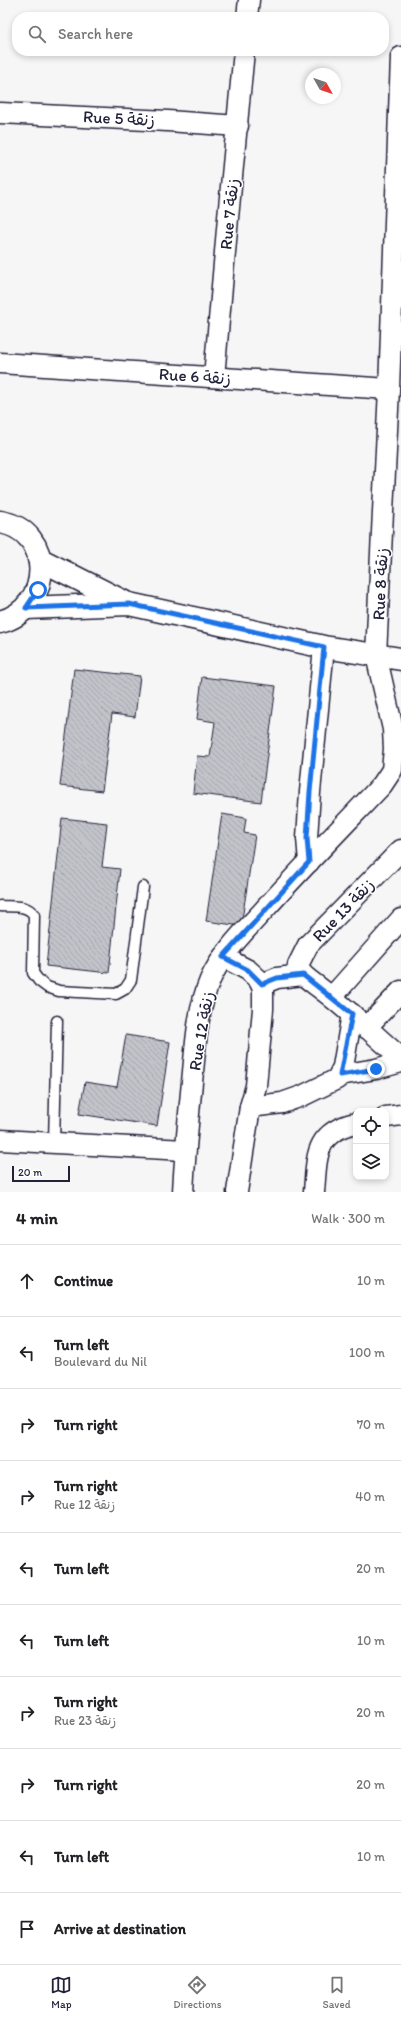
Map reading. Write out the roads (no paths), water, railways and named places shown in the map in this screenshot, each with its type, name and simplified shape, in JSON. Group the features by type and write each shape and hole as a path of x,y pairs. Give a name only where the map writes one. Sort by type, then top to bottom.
{"street":[{"path":"248,12 249,0"},
{"name":"Rue 7 زنقة","path":"214,377 244,56"},
{"name":"Rue 8 زنقة","path":"392,770 397,733 376,655 392,508 389,389 397,284 401,57"},
{"name":"Rue 5 زنقة","path":"0,113 238,126"},
{"name":"Rue 6 زنقة","path":"0,363 389,389"},
{"path":"0,622 14,617 26,608 33,600 39,585 41,569 35,547 27,536 18,528 2,519"},
{"path":"39,558 129,604 324,647 401,659"},
{"path":"26,608 129,604"},
{"path":"309,862 307,838 309,800 324,647"},
{"name":"Rue 12 زنقة","path":"183,1192 185,1150 196,1049 203,1004 210,980 223,957 309,862 382,785 392,770"},
{"name":"Rue 13 زنقة","path":"303,975 298,969 298,965 308,945 401,850"},
{"path":"332,996 401,919"},
{"path":"223,957 248,970 262,984 263,1016 256,1086 250,1107 238,1192"},
{"path":"262,984 277,978 303,975 332,996 401,1058"},
{"path":"366,1028 401,991"},
{"path":"340,1075 352,1014"},
{"path":"250,1107 282,1103 302,1096 330,1083 340,1075 389,1066 401,1062"},
{"path":"389,1117 401,1115"},
{"path":"314,1192 317,1152 321,1144 338,1130 353,1123"},
{"path":"0,1140 185,1150"}],"lane":[{"path":"0,906 24,907 30,910 34,915 33,972 39,981 47,987 59,991 116,994 125,989 131,980 143,887"},
{"path":"54,1142 57,1022"}]}
